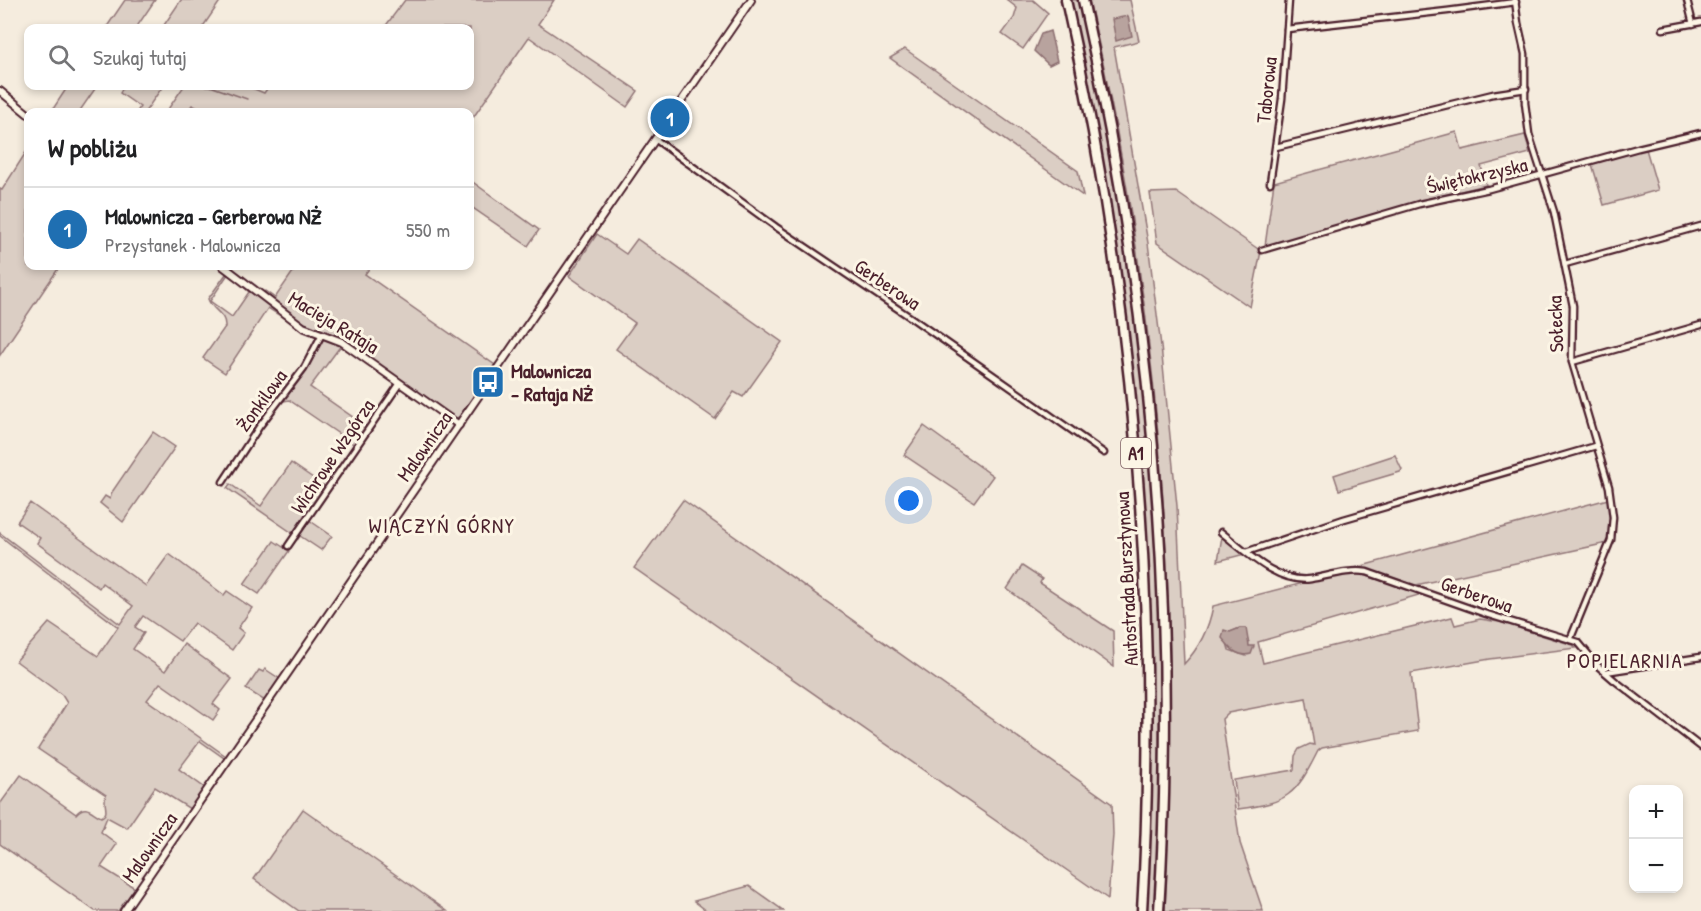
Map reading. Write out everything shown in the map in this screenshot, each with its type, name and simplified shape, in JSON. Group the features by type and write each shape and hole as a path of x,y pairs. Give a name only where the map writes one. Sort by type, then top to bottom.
{"highway":[{"name":"Autostrada Bursztynowa","path":"1066,0 1105,200 1119,291 1135,437 1147,652 1147,784 1142,911"},
{"name":"Autostrada Bursztynowa","path":"1083,0 1102,89 1123,208 1138,316 1153,458 1162,600 1164,688 1159,911"}],"street":[{"name":"Malownicza","path":"124,911 752,0"},
{"name":"Taborowa","path":"1270,183 1285,72 1289,0"},
{"path":"1687,0 1692,24"},
{"path":"1287,29 1516,1"},
{"name":"Sołecka","path":"1516,1 1517,19 1525,54 1525,103 1529,134 1554,212 1565,264 1573,306 1572,362 1609,487 1613,533 1570,640"},
{"path":"1663,29 1701,22"},
{"path":"1276,147 1492,94 1526,89"},
{"path":"0,92 24,111"},
{"name":"Świętokrzyska","path":"1262,250 1419,204 1542,175 1701,133"},
{"name":"Gerberowa","path":"655,139 776,227 913,319 1104,453"},
{"path":"1565,264 1701,226"},
{"name":"Macieja Rataja","path":"228,270 303,327 345,344 459,425"},
{"path":"1572,362 1701,325"},
{"name":"Żonkilowa","path":"223,482 259,427 303,368 322,334"},
{"name":"Wichrowe Wzgórza","path":"288,546 400,384"},
{"path":"1246,552 1353,516 1596,446"},
{"name":"Gerberowa","path":"1221,532 1266,567 1295,579 1309,579 1349,571 1367,572 1486,614 1578,642 1605,672 1701,747"},
{"path":"1605,672 1701,657"}],"shaded area":[{"path":"125,0 155,0 139,24 109,24"},
{"path":"181,0 221,0 205,24 165,24"},
{"path":"405,0 554,0 538,24 638,91 627,107 529,37 474,116 474,108 198,108 192,105 190,108 169,108 181,90 257,90 264,93 266,90 474,90 474,24 387,24"},
{"path":"1007,0 1033,0 1048,13 1023,49 1002,34 1014,18 1017,8"},
{"path":"1069,0 1079,0 1105,131 1133,306 1146,420 1156,560 1158,630 1159,770 1155,911 1146,911 1150,754 1148,598 1131,364 1116,250 1098,143"},
{"path":"1089,0 1130,0 1139,41 1114,47 1148,243 1161,346 1177,506 1184,664 1203,637 1213,606 1323,578 1358,573 1422,594 1258,642 1263,663 1452,617 1455,625 1480,619 1499,622 1573,645 1576,648 1490,659 1411,673 1418,731 1322,748 1296,787 1279,800 1255,807 1238,809 1234,780 1294,770 1295,756 1299,749 1310,744 1314,745 1306,698 1228,713 1222,719 1240,843 1263,911 1165,911 1170,697 1166,547 1161,468 1154,389 1134,232 1106,77","holes":["1240,628 1249,642 1246,656 1229,650 1227,643 1230,632"]},
{"path":"1128,16 1132,36 1116,41 1112,19"},
{"path":"1050,31 1057,61 1049,65 1034,51 1041,34"},
{"path":"905,49 1078,171 1083,196 890,58"},
{"path":"65,90 94,90 82,108 54,108"},
{"path":"122,90 160,90 148,108 139,108 120,93"},
{"path":"1457,132 1462,150 1525,135 1530,153 1481,166 1486,185 1415,202 1265,246 1274,182"},
{"path":"1646,149 1658,190 1604,205 1592,164"},
{"path":"24,155 24,270 57,270 0,355 0,189 2,190"},
{"path":"474,183 539,230 528,246 474,209"},
{"path":"1176,192 1261,251 1250,307 1157,243 1150,193"},
{"path":"597,234 626,254 637,239 782,342 743,397 734,392 715,419 616,349 635,323 569,276"},
{"path":"294,270 368,270 365,274 495,365 483,380 485,383 462,416 456,418 339,338 304,325 263,294 265,291 275,298"},
{"path":"228,274 210,301 232,317 249,292 243,284 278,311 279,315 268,308 225,373 203,358 225,327 223,318 208,299"},
{"path":"326,338 342,344 310,387 367,427 355,445 289,400 279,402 321,341"},
{"path":"924,426 993,476 974,502 904,455"},
{"path":"153,432 175,447 123,522 100,503 105,496 110,499 112,492"},
{"path":"1395,455 1402,470 1400,472 1339,490 1334,475"},
{"path":"291,463 326,487 294,534 227,488 230,484 261,506"},
{"path":"1608,499 1610,527 1607,543 1416,585 1358,567"},
{"path":"683,500 1112,804 1113,835 1108,899 634,568"},
{"path":"30,503 146,586 169,554 224,595 227,591 252,608 238,628 244,633 232,650 194,623 180,641 143,616 135,627 144,633 133,649 165,671 184,644 232,679 213,704 220,710 213,720 160,683 147,700 226,756 224,758 200,741 179,769 205,788 190,809 155,787 127,828 107,817 101,832 117,844 101,867 135,888 118,911 95,911 0,844 0,804 21,775 76,814 86,809 101,817 104,815 106,795 38,749 67,703 62,695 16,661 49,623 98,656 118,627 0,536 0,533 120,624 133,606 102,583 99,588 37,543 40,538 17,522"},
{"path":"309,520 332,536 321,550 300,536 298,539 297,536"},
{"path":"1222,536 1245,554 1218,561"},
{"path":"274,541 289,551 259,594 244,584"},
{"path":"1022,566 1042,579 1040,583 1113,631 1114,667 1007,589"},
{"path":"1246,628 1249,646 1254,646 1251,654 1237,653 1222,638 1224,630 1230,632"},
{"path":"265,669 280,679 265,701 246,689 259,670 263,672"},
{"path":"303,809 447,911 299,911 254,879"},
{"path":"749,886 784,911 707,911 694,901"}],"waterway":[{"path":"221,90 247,99"}],"place":[{"name":"Malownicza - Gerberowa NŻ","path":"670,118"},
{"name":"Malownicza - Rataja NŻ","path":"488,382"}],"district":[{"name":"WIĄCZYŃ GÓRNY","path":"442,525"},
{"name":"POPIELARNIA","path":"1625,660"}]}
